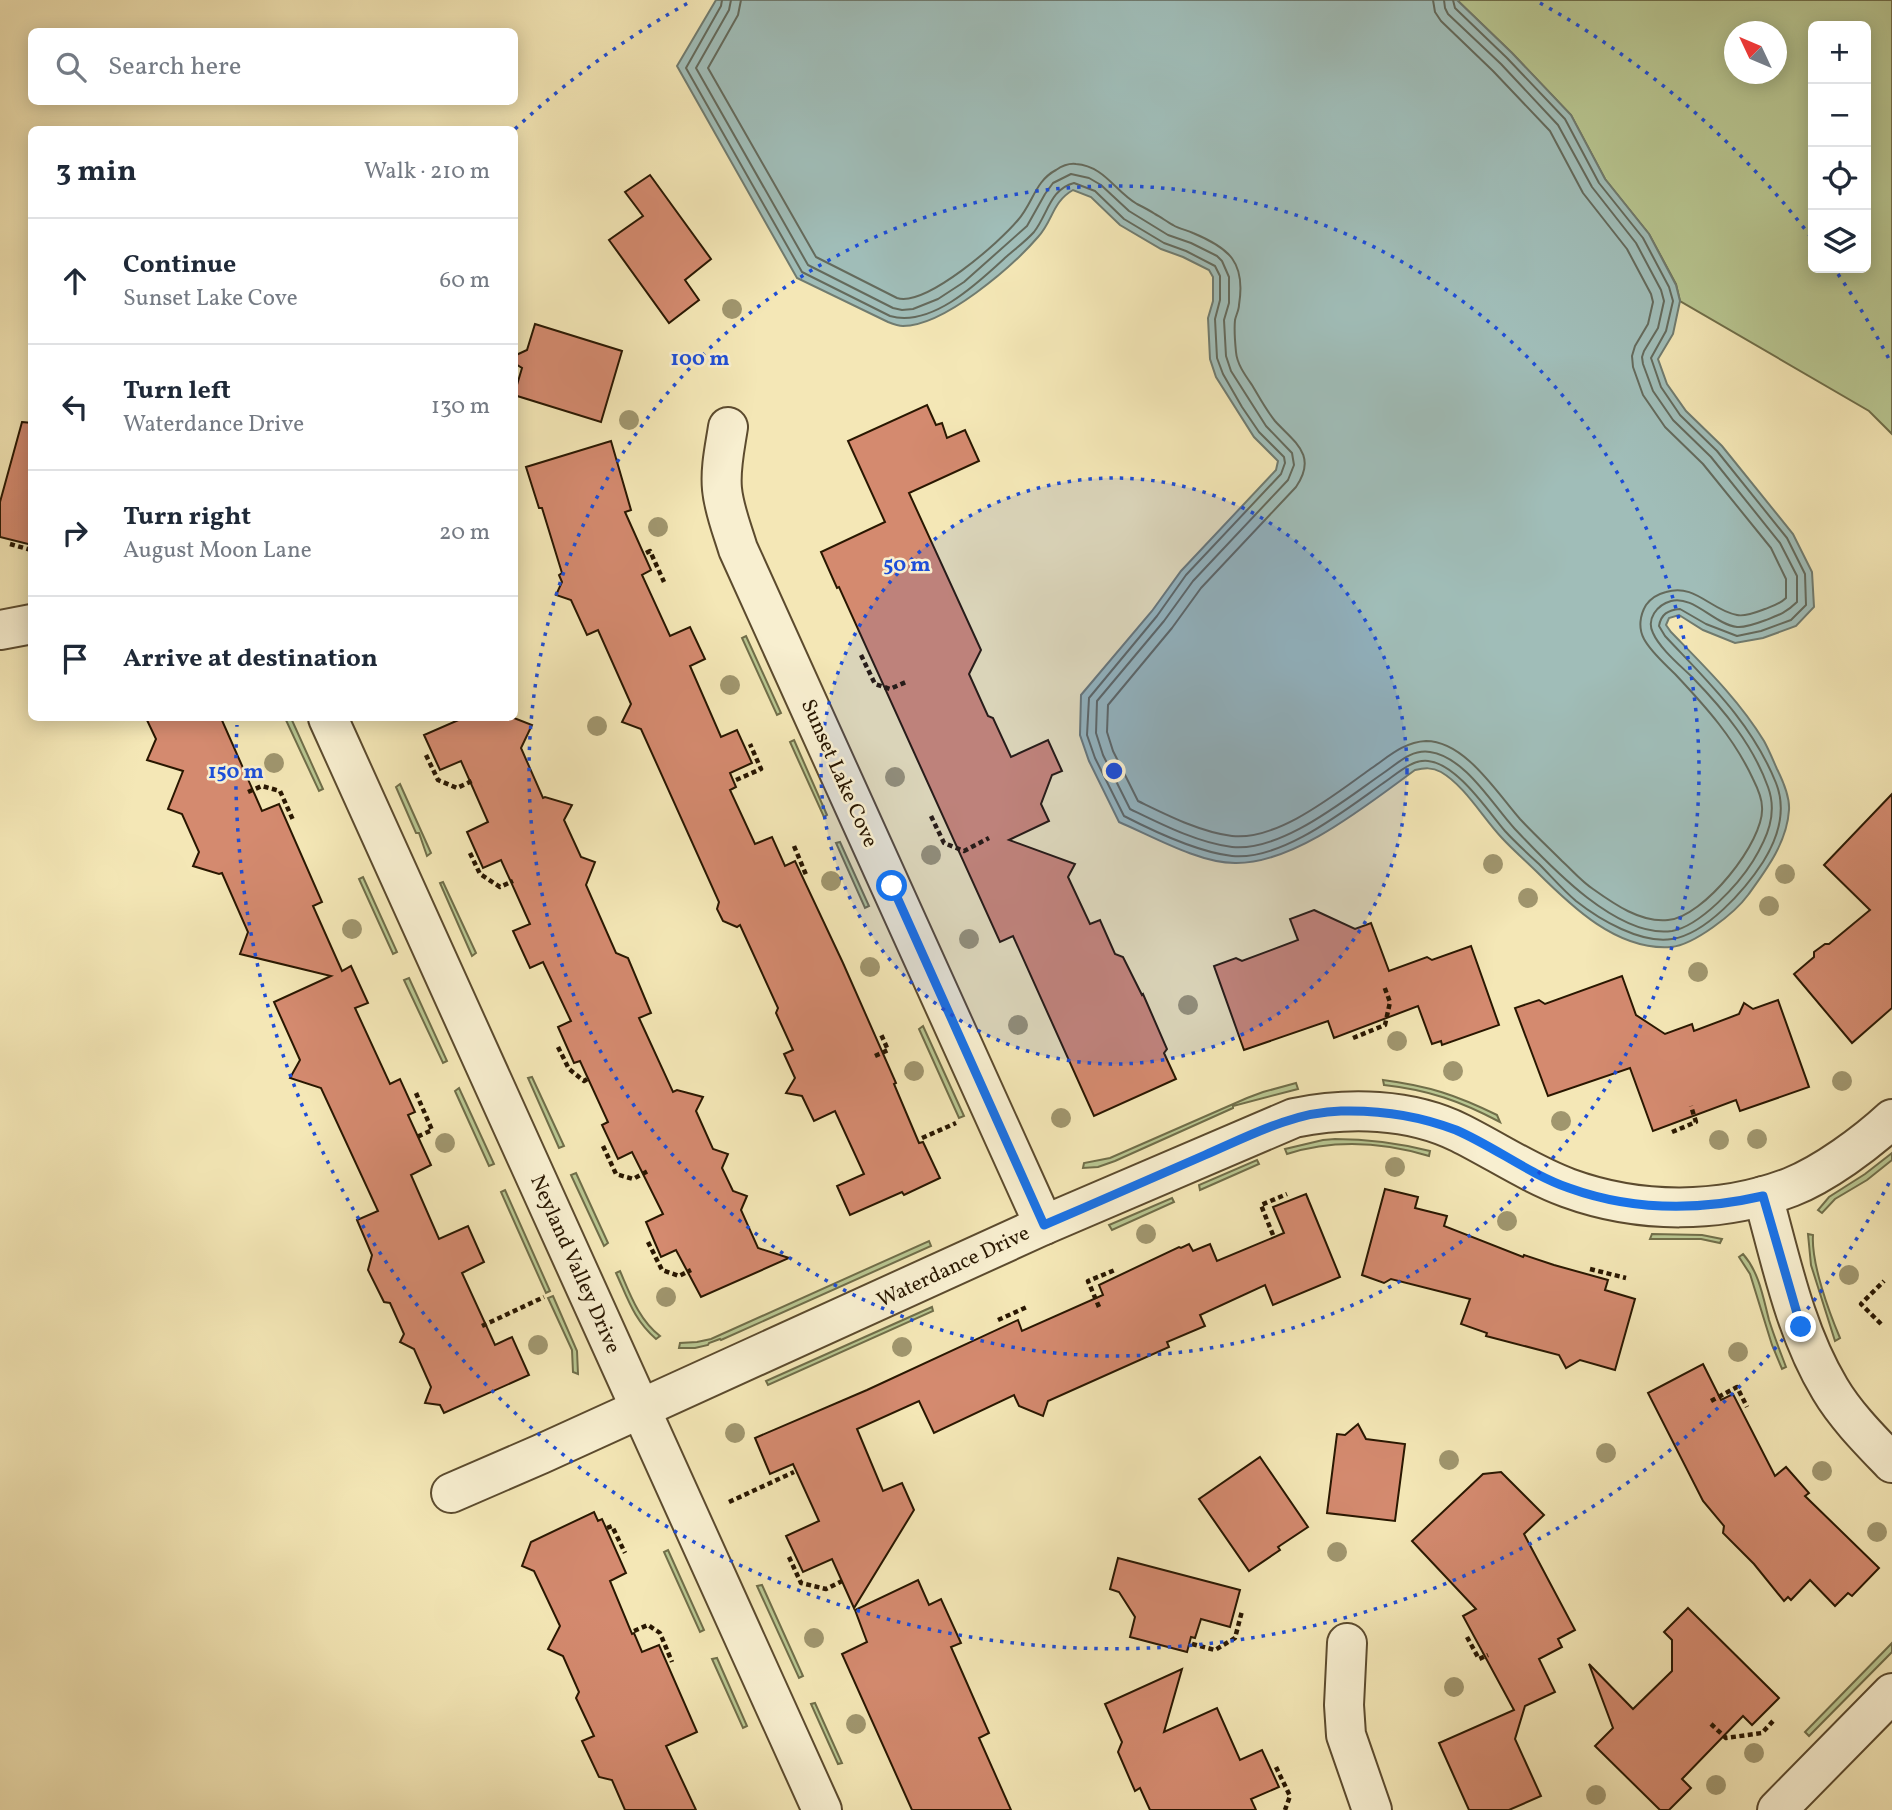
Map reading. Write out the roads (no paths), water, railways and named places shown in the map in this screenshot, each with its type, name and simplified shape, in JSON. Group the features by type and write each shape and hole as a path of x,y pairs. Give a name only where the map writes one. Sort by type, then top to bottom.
{"street":[{"name":"Sunset Lake Cove","path":"728,427 722,488 738,549 1044,1225"},
{"path":"0,630 28,625"},
{"name":"Neyland Valley Drive","path":"329,721 822,1810"},
{"name":"Waterdance Drive","path":"451,1493 1044,1225 1294,1118 1340,1111 1370,1111 1434,1123 1458,1131 1568,1188 1645,1206 1690,1207 1763,1196 1794,1186 1861,1144 1892,1119"},
{"path":"1763,1196 1801,1327 1818,1368 1840,1404 1892,1463"},
{"path":"1348,1643 1344,1705 1346,1735 1372,1810"},
{"path":"1777,1810 1892,1693"}],"water":[{"path":"716,0 1457,0 1571,115 1605,179 1649,234 1676,285 1680,301 1673,334 1658,359 1667,384 1686,411 1722,446 1793,534 1812,572 1814,607 1796,626 1763,638 1735,643 1703,630 1679,615 1669,618 1666,625 1744,711 1768,748 1787,794 1787,822 1780,844 1742,902 1713,927 1680,945 1651,946 1632,942 1596,924 1564,898 1502,838 1458,785 1441,772 1425,768 1415,770 1330,830 1282,854 1258,861 1235,863 1206,859 1119,822 1089,761 1080,735 1081,695 1152,611 1181,571 1276,470 1278,461 1254,437 1216,377 1210,359 1208,318 1213,301 1213,277 1209,270 1161,249 1120,225 1091,197 1073,190 1061,200 1038,237 1012,264 957,306 920,323 903,326 892,323 797,278 677,66"}]}
